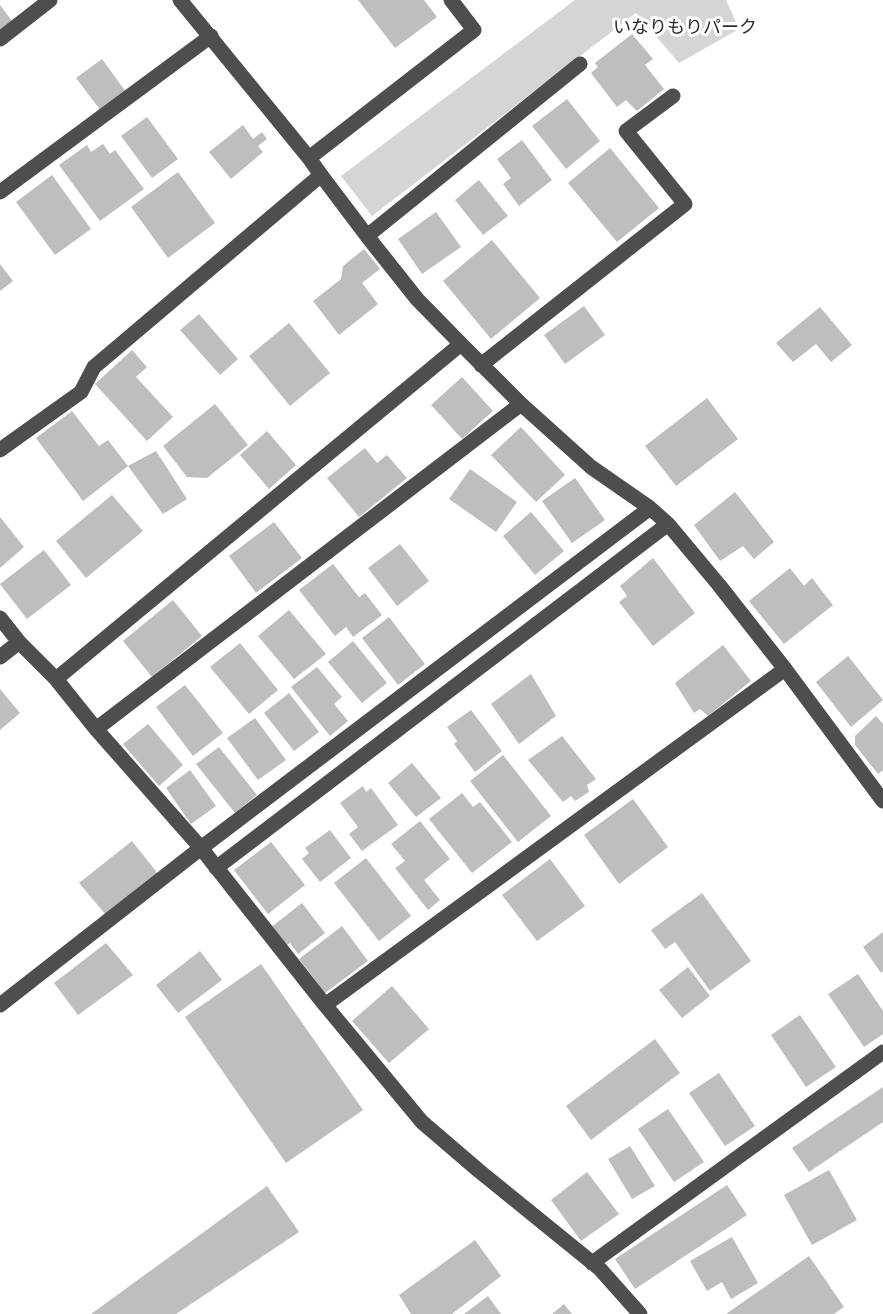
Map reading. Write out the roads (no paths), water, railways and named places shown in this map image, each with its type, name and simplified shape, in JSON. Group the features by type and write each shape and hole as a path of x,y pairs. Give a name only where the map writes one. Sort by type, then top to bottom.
{"street":[{"path":"0,39 50,0"},
{"path":"180,0 309,158 417,299 521,404 591,467 650,508 668,524 785,669 883,801"},
{"path":"309,158 474,30 451,0"},
{"path":"0,192 211,36"},
{"path":"367,236 580,64"},
{"path":"481,364 685,204 626,131 673,96"},
{"path":"0,450 81,392 94,367 321,175"},
{"path":"56,679 461,344"},
{"path":"96,729 521,404"},
{"path":"0,1005 201,848 650,508"},
{"path":"216,868 668,524"},
{"path":"0,618 19,642 56,679 96,729 201,848 325,1005 422,1122 600,1269 640,1314"},
{"path":"0,657 19,642"},
{"path":"325,1005 785,669"},
{"path":"592,1263 883,1052"}],"park label":[{"name":"いなりもりパーク","path":"685,28"}]}
